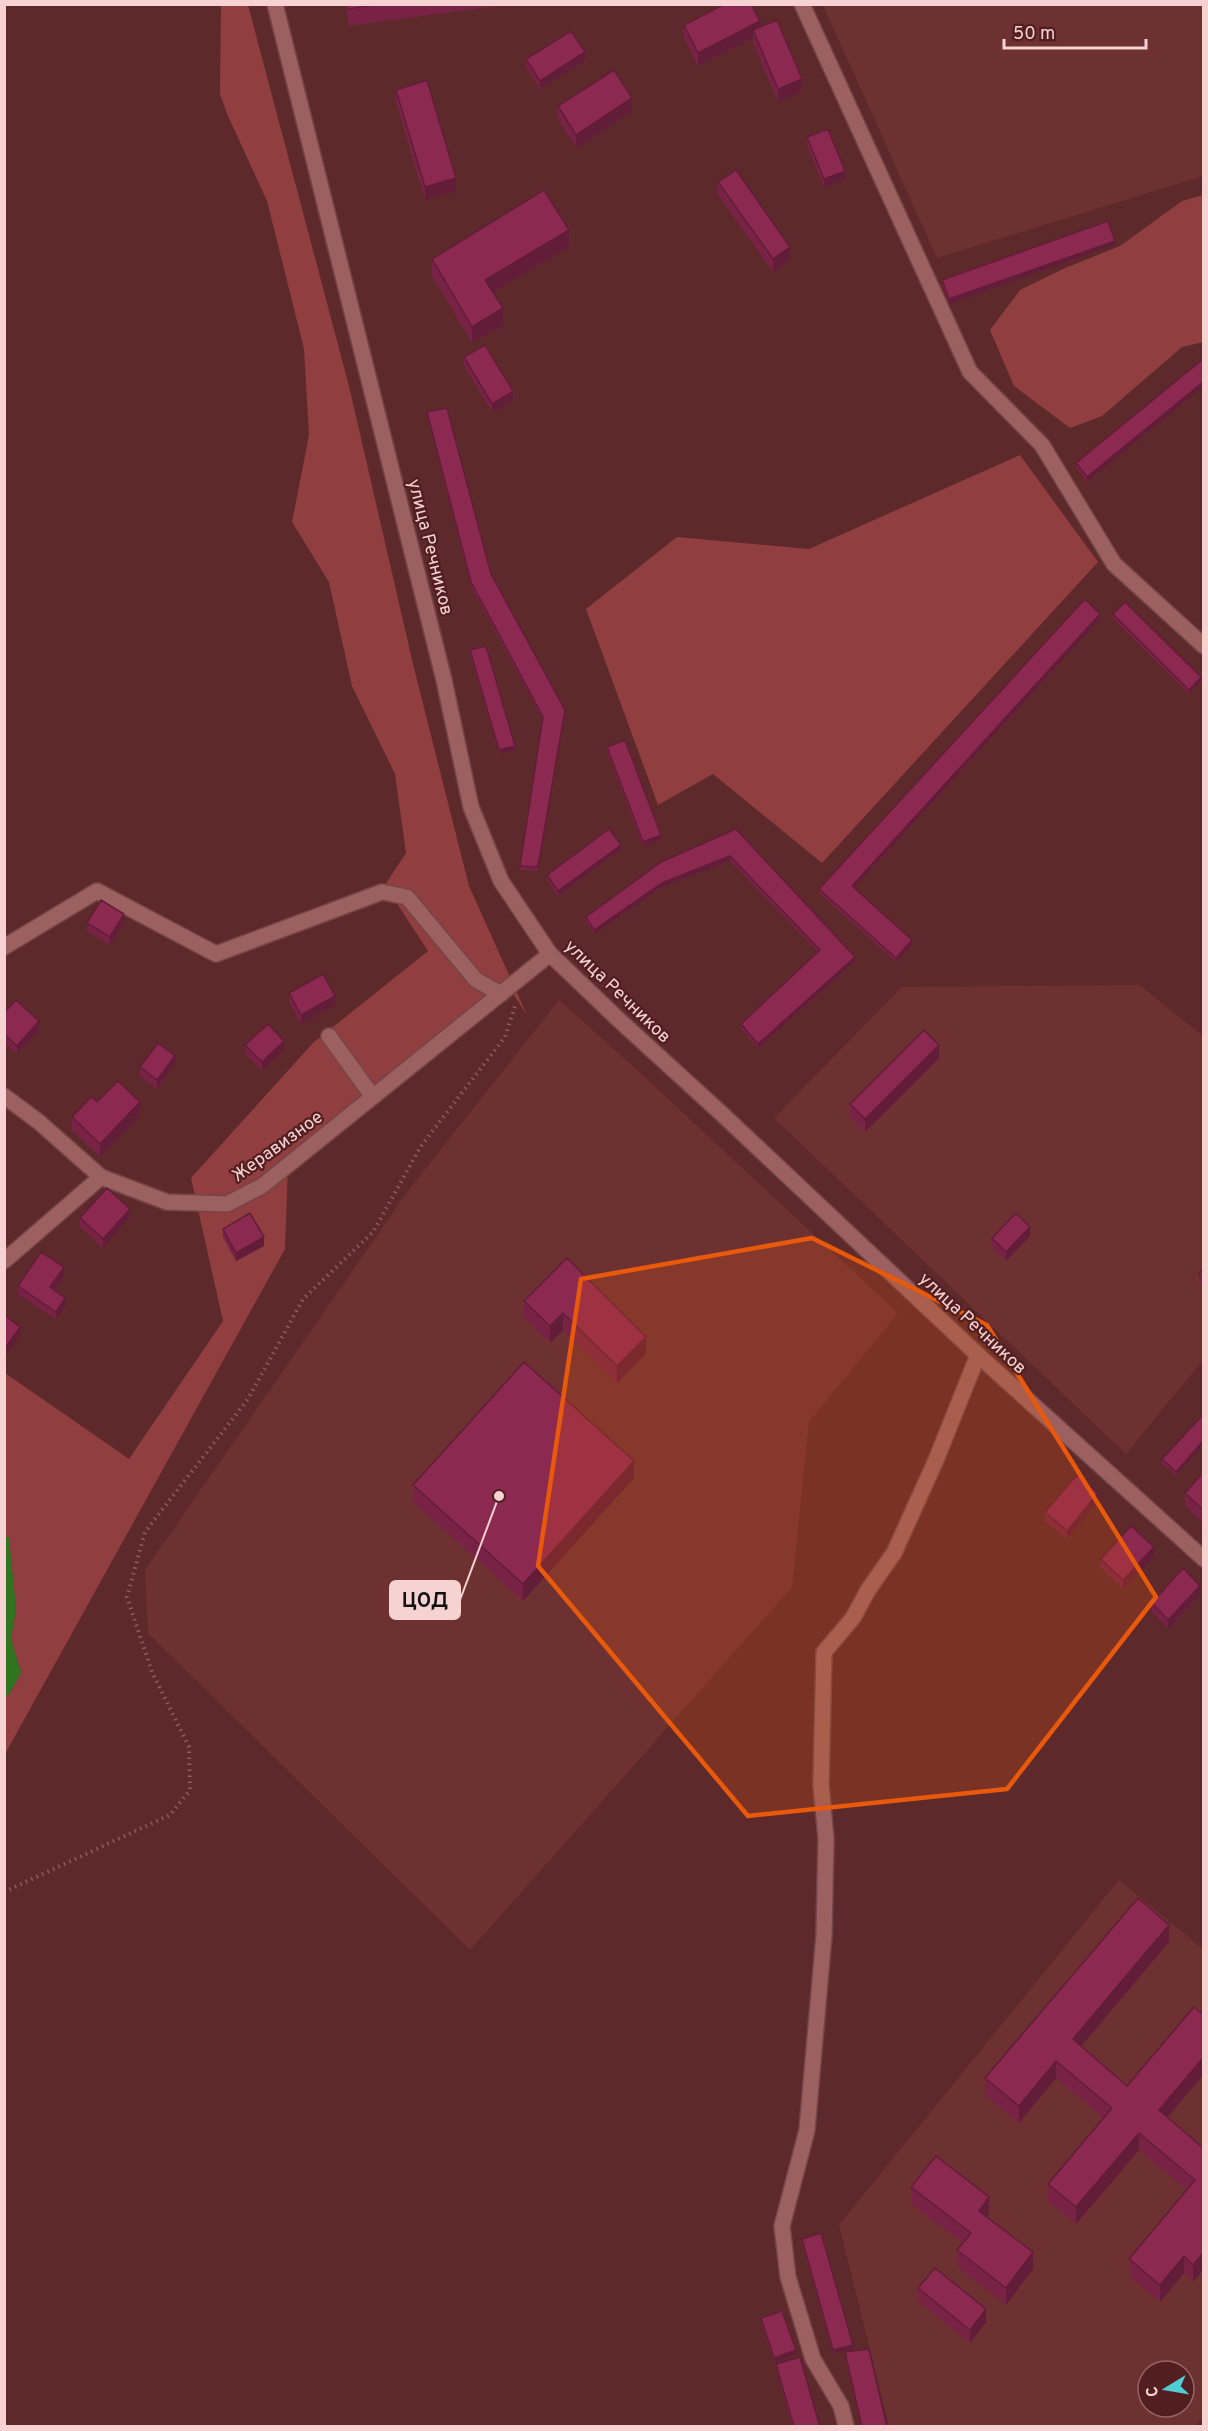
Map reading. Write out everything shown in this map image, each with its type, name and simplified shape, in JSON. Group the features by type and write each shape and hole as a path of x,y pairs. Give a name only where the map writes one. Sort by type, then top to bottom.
{"street":[{"name":"улица Речников","path":"275,4 444,680 471,807 501,881 550,954 978,1355 1203,1559"},
{"path":"802,4 970,372 1042,445 1114,564 1203,646"},
{"path":"4,947 97,891 216,954 382,892 407,897 476,980 501,994"},
{"name":"Жеравизное","path":"101,1177 167,1202 227,1204 262,1186 550,954"},
{"path":"329,1036 373,1097"},
{"path":"4,1096 39,1122 101,1177 4,1261"},
{"path":"846,2427 841,2406 813,2359 788,2277 783,2226 807,2130 824,1935 826,1839 821,1785 824,1652 853,1618 868,1590 894,1553 936,1460 978,1355"}],"path":[{"path":"4,1892 170,1815 190,1790 189,1747 152,1672 127,1597 145,1532 248,1399 303,1299 373,1232 421,1146 505,1037 524,974"}],"highlighted area":[{"path":"812,1238 987,1325 1156,1597 1007,1789 748,1816 538,1566 581,1279"}],"shaded area":[{"path":"221,5 248,5 349,386 413,664 469,886 527,1015 512,992 288,1166 285,1249 5,1754 5,1697 21,1673 11,1639 16,1609 9,1539 5,1536 5,1373 129,1459 223,1321 191,1178 313,1043 428,951 385,885 406,853 395,774 352,686 329,582 292,522 309,435 304,349 267,201 220,94"},
{"path":"823,5 1203,5 1203,176 937,258"},
{"path":"1203,195 1203,342 1182,347 1102,416 1070,428 1014,386 990,330 1020,290 1063,269 1120,246 1182,201"},
{"path":"1020,455 1098,562 822,863 713,774 658,805 586,609 677,537 809,549"},
{"path":"1139,985 1203,1036 1203,1360 1126,1454 774,1118 902,987"},
{"path":"559,1000 898,1313 809,1422 792,1587 470,1950 148,1633 145,1570 408,1191"},
{"path":"5,1536 9,1538 16,1609 11,1639 21,1673 5,1697"},
{"path":"1119,1880 1203,1949 1204,2416 1195,2426 889,2426 839,2225"}],"building":[{"path":"348,4 381,4 348,9"},
{"path":"725,4 751,4 760,21 698,53 684,25"},
{"path":"777,20 802,79 778,89 753,30"},
{"path":"571,31 585,52 540,81 526,59"},
{"path":"614,70 632,98 576,135 558,106"},
{"path":"427,80 456,178 425,187 396,90"},
{"path":"828,129 845,171 824,179 807,137"},
{"path":"736,170 790,247 773,259 718,182"},
{"path":"544,190 569,230 485,280 503,308 472,327 432,259"},
{"path":"1108,221 1115,241 949,299 942,280"},
{"path":"485,345 513,391 492,404 464,357"},
{"path":"1203,359 1203,382 1087,477 1076,463"},
{"path":"447,408 491,574 565,710 538,867 520,866 543,717 471,582 427,412"},
{"path":"1085,599 1100,614 852,886 912,940 896,958 819,889"},
{"path":"1125,602 1201,677 1189,690 1113,614"},
{"path":"486,646 515,746 499,750 470,650"},
{"path":"625,740 661,835 643,842 607,747"},
{"path":"609,829 621,845 558,891 547,875"},
{"path":"736,829 855,957 758,1044 741,1024 820,950 730,856 662,883 594,930 586,917 661,862"},
{"path":"101,900 124,914 110,937 87,923"},
{"path":"323,974 335,996 301,1015 289,993"},
{"path":"16,1000 39,1021 17,1046 4,1034 4,1013"},
{"path":"268,1024 284,1041 262,1062 245,1045"},
{"path":"924,1030 939,1045 865,1119 850,1104"},
{"path":"158,1043 175,1056 157,1080 140,1067"},
{"path":"118,1081 140,1102 100,1144 72,1117 91,1097 97,1102"},
{"path":"107,1188 130,1209 103,1239 80,1218"},
{"path":"250,1213 264,1237 236,1253 223,1229"},
{"path":"1016,1213 1030,1227 1006,1252 992,1238"},
{"path":"41,1252 64,1267 50,1287 65,1298 56,1312 18,1286"},
{"path":"567,1258 646,1337 617,1366 563,1313 550,1326 524,1301"},
{"path":"4,1315 20,1327 6,1347 4,1346"},
{"path":"524,1362 634,1461 523,1584 413,1485"},
{"path":"1201,1417 1203,1419 1203,1441 1176,1472 1162,1459"},
{"path":"1203,1473 1203,1510 1185,1493"},
{"path":"1077,1475 1098,1493 1067,1531 1045,1512"},
{"path":"1131,1526 1154,1547 1123,1580 1101,1559"},
{"path":"1183,1568 1200,1586 1168,1620 1152,1603"},
{"path":"1138,1898 1169,1925 1073,2039 1127,2086 1194,2007 1203,2014 1203,2058 1159,2110 1203,2148 1203,2253 1193,2265 1184,2256 1160,2285 1129,2259 1195,2180 1139,2133 1076,2207 1048,2184 1112,2108 1056,2061 1019,2106 985,2078"},
{"path":"936,2156 989,2197 979,2211 1033,2252 1006,2288 957,2250 971,2233 911,2187"},
{"path":"821,2233 853,2345 833,2350 802,2239"},
{"path":"935,2268 986,2309 970,2330 918,2288"},
{"path":"782,2311 796,2350 774,2358 761,2318"},
{"path":"869,2349 887,2427 862,2427 845,2352"},
{"path":"800,2357 820,2427 794,2427 776,2364"}],"place":[{"name":"ЦОД","path":"499,1496"}]}
